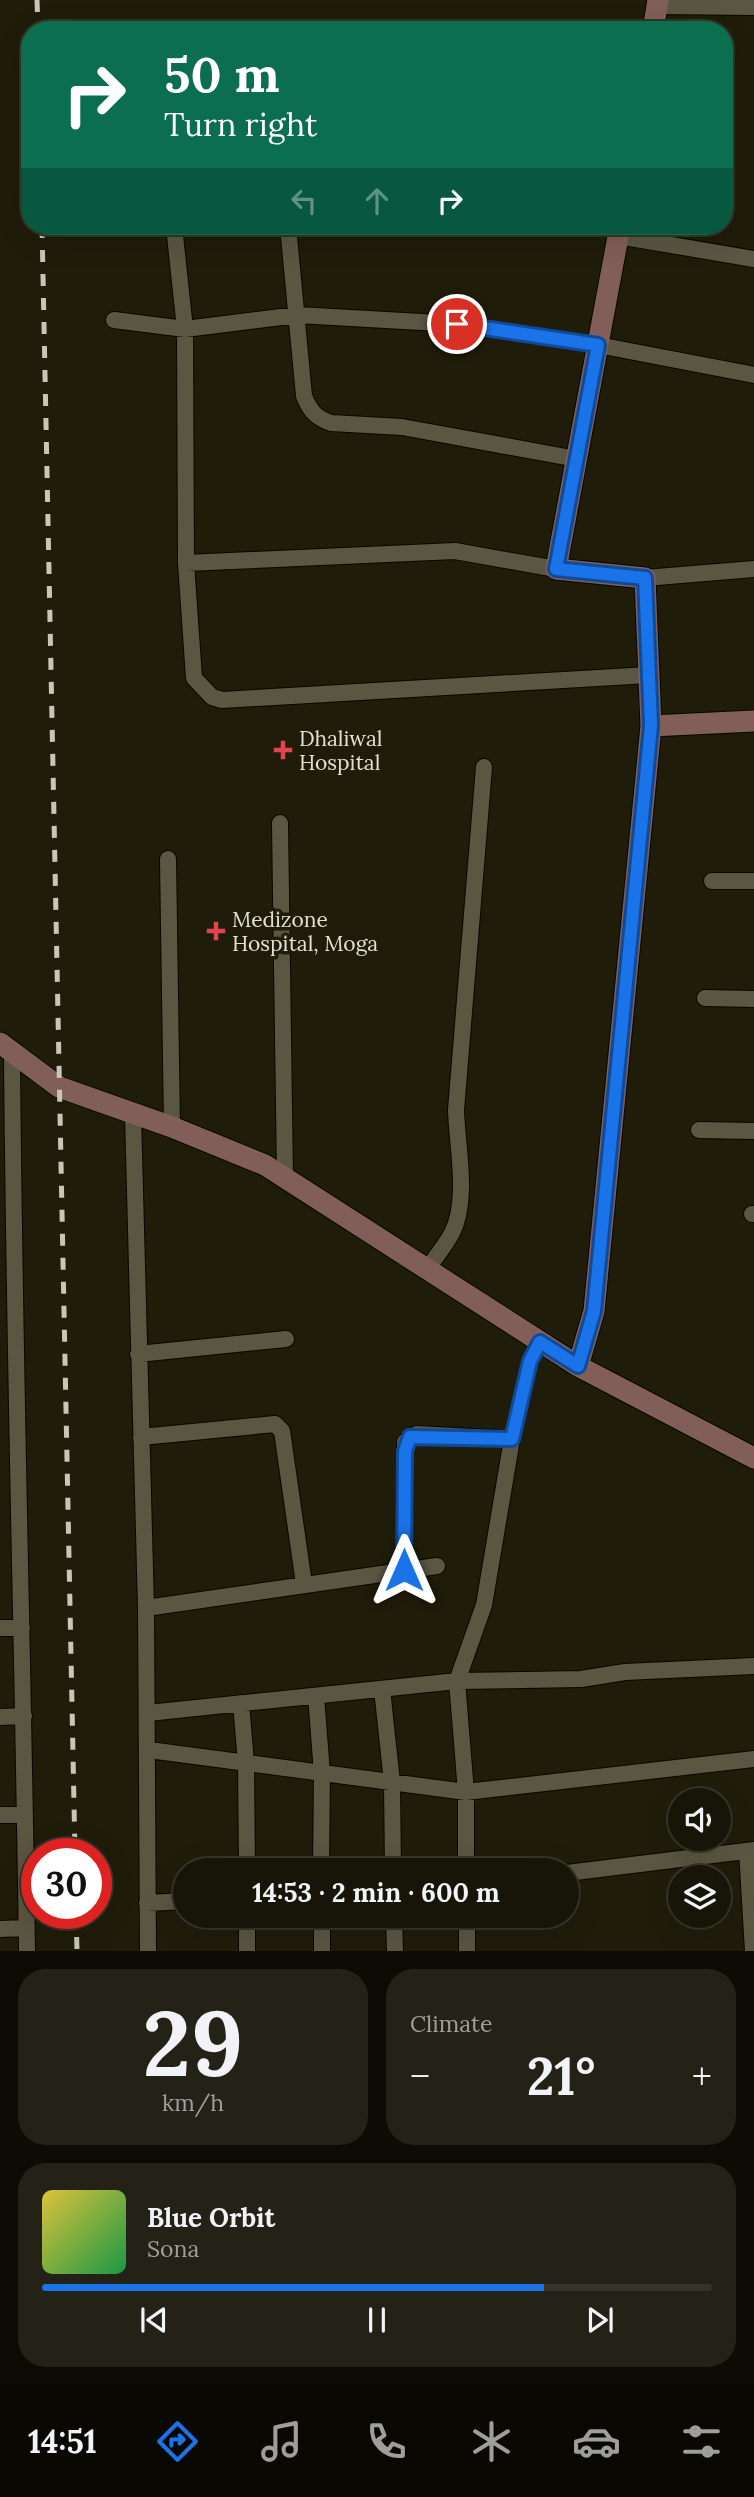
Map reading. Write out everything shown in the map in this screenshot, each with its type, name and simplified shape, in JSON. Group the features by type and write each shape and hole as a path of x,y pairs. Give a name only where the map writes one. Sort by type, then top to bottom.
{"street":[{"path":"655,21 658,3 754,7"},
{"path":"175,235 185,328 186,563 194,678 212,696 222,700 649,675"},
{"path":"289,235 304,396 309,410 320,419 331,423 402,427 577,459"},
{"path":"556,569 618,235"},
{"path":"639,235 754,258"},
{"path":"114,320 185,328 297,315 457,324 598,345 754,375"},
{"path":"186,563 455,551 556,569 645,578 754,569"},
{"path":"578,1366 594,1311 651,726 645,578"},
{"path":"651,726 754,722"},
{"path":"427,1269 452,1232 459,1196 461,1153 456,1110 484,767"},
{"path":"280,823 285,1178"},
{"path":"168,859 172,1127"},
{"path":"712,881 754,881"},
{"path":"705,998 754,999"},
{"path":"6,1047 59,1087 172,1127 265,1165 578,1366 754,1458"},
{"path":"6,1047 7,1322 22,1628 25,1838"},
{"path":"133,1115 149,1750 148,1951"},
{"path":"699,1130 754,1131"},
{"path":"138,1354 286,1339"},
{"path":"467,1858 466,1792 457,1681 484,1605 512,1439 530,1361 540,1342"},
{"path":"141,1437 275,1424 282,1431 304,1584"},
{"path":"404,1570 405,1442 417,1434 512,1439"},
{"path":"146,1608 437,1566"},
{"path":"0,1628 22,1628"},
{"path":"148,1713 457,1681 581,1679 625,1672 754,1666"},
{"path":"382,1689 392,1782 393,1858"},
{"path":"316,1696 322,1773 321,1858"},
{"path":"241,1703 246,1763 247,1858"},
{"path":"0,1717 24,1716"},
{"path":"149,1750 466,1792 754,1759"},
{"path":"0,1815 25,1815"},
{"path":"579,1871 750,1851 753,1951"},
{"path":"147,1903 173,1902"},
{"path":"0,1929 21,1928"},
{"path":"247,1928 247,1951"},
{"path":"322,1928 323,1951"},
{"path":"394,1928 395,1951"},
{"path":"467,1928 467,1951"},
{"path":"26,1929 27,1951"}],"railway":[{"path":"37,0 38,21"},
{"path":"42,235 75,1838"},
{"path":"76,1929 77,1951"}],"place":[{"name":"Dhaliwal Hospital","path":"283,750"},
{"name":"Medizone Hospital, Moga","path":"216,931"}],"route":[{"path":"404,1570 405,1442 417,1434 512,1439 530,1361 540,1342 578,1366 594,1311 651,726 645,578 556,569 598,345 457,324"}]}
